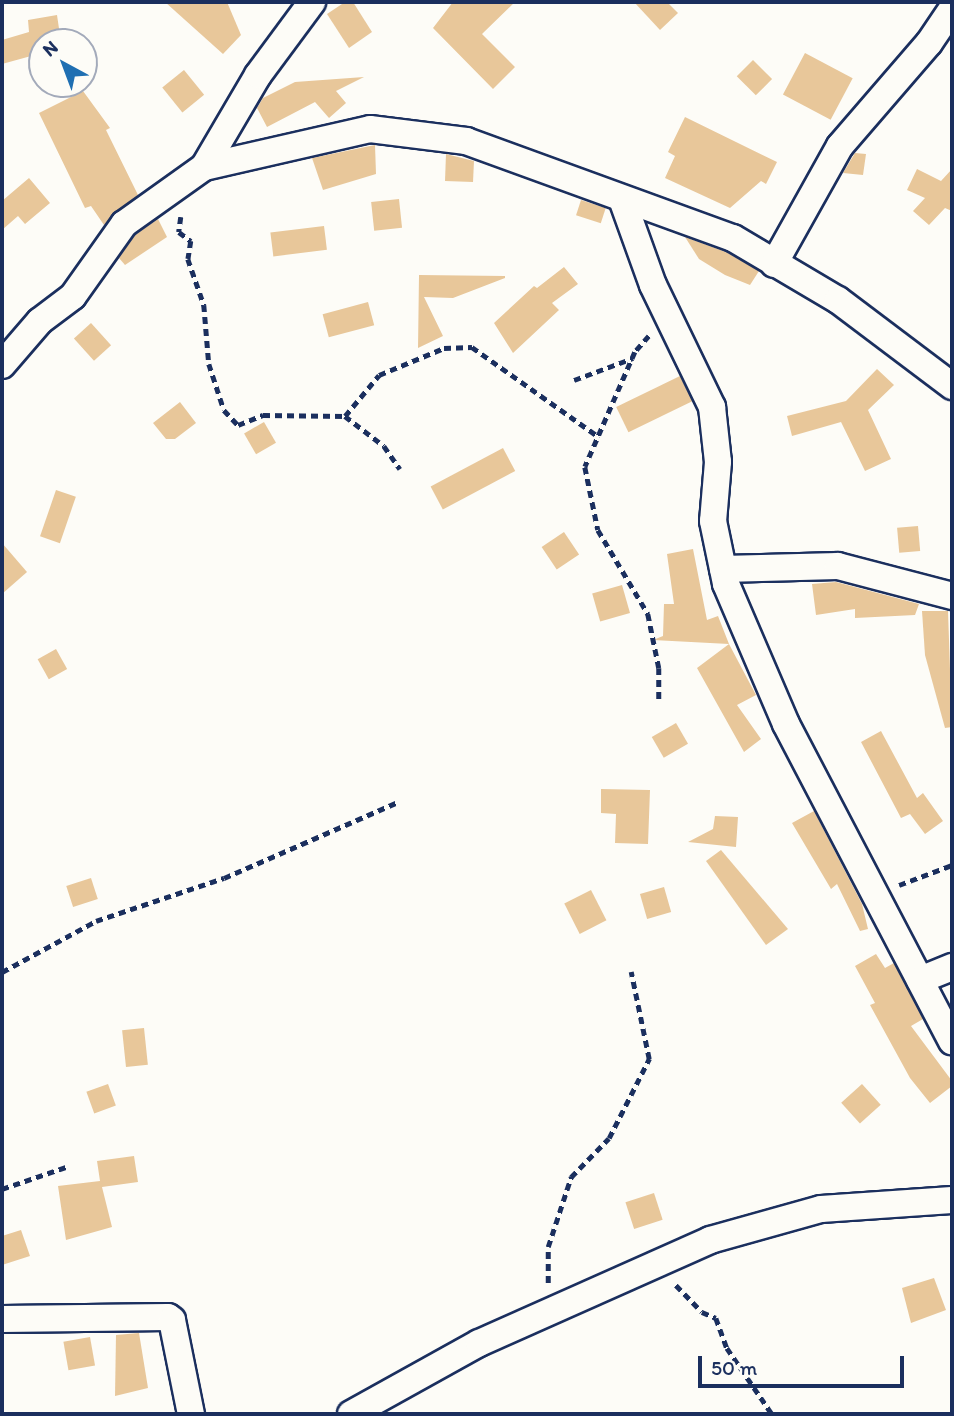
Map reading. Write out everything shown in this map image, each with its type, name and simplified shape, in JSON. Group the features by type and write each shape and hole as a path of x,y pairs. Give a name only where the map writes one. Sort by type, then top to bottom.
{"street":[{"path":"204,167 258,75 312,2"},
{"path":"774,264 841,146 929,43 952,9"},
{"path":"2,365 40,321 73,296 124,224 204,167 370,129 406,131 466,141 622,199 698,221 838,300 952,386"},
{"path":"622,199 667,315 686,346 712,407 718,462 713,521 723,569 786,724 878,893 952,1041"},
{"path":"723,569 838,566 952,596"},
{"path":"920,979 952,967"},
{"path":"351,1414 480,1343 710,1240 821,1209 952,1200"},
{"path":"2,1319 168,1317 172,1320 191,1414"}],"path":[{"path":"181,207 179,232 191,241 188,259 204,305 209,364 224,410 238,425 263,415 345,416 384,446 400,469"},
{"path":"659,699 659,668 648,614 598,530 585,467 634,357 667,315"},
{"path":"345,416 379,375 444,348 472,347 599,437"},
{"path":"574,380 634,357"},
{"path":"2,972 96,921 224,878 398,802"},
{"path":"878,893 952,865"},
{"path":"540,1318 548,1286 548,1247 571,1177 609,1138 649,1059 631,972"},
{"path":"2,1189 69,1166"},
{"path":"649,1268 688,1293 697,1307 716,1318 727,1348 772,1414"}],"building":[{"path":"165,2 227,2 241,35 223,54"},
{"path":"345,2 353,2 372,32 349,48 327,14"},
{"path":"453,2 515,2 482,34 515,67 493,89 433,28"},
{"path":"634,2 667,2 678,13 660,30"},
{"path":"57,15 59,28 29,28 28,20"},
{"path":"28,32 28,57 2,64 2,40"},
{"path":"805,53 853,78 831,120 783,94"},
{"path":"753,60 772,79 756,95 737,76"},
{"path":"184,70 204,95 182,112 162,88"},
{"path":"364,77 336,91 346,103 329,118 315,102 267,127 257,108 263,98 295,82"},
{"path":"69,98 88,98 110,128 106,130 138,195 104,225 91,206 85,208 39,113"},
{"path":"685,117 777,162 766,184 761,181 730,208 665,178 675,156 668,152"},
{"path":"375,145 376,174 323,190 312,158"},
{"path":"855,153 866,154 863,175 843,173"},
{"path":"446,154 474,161 473,182 445,181"},
{"path":"917,169 941,181 952,169 952,211 945,208 929,225 913,211 925,198 907,190"},
{"path":"29,178 50,203 25,224 18,216 2,230 2,201"},
{"path":"399,199 402,228 374,231 371,202"},
{"path":"581,200 606,208 601,223 576,215"},
{"path":"158,219 167,237 125,265 119,258 135,235"},
{"path":"324,226 327,250 273,256 270,233"},
{"path":"685,237 726,252 759,271 750,285 725,275 699,259"},
{"path":"564,267 578,284 552,303 559,310 513,353 494,323 534,286 537,288"},
{"path":"419,275 505,278 453,298 424,297 443,336 418,348"},
{"path":"368,302 374,325 329,337 323,314"},
{"path":"91,323 111,345 94,361 74,338"},
{"path":"877,369 894,385 868,410 891,459 865,471 841,422 792,436 787,416 846,401"},
{"path":"680,376 692,401 628,432 616,407"},
{"path":"180,402 196,423 175,439 166,439 153,423"},
{"path":"264,422 276,443 256,454 244,434"},
{"path":"503,448 515,471 443,509 431,486"},
{"path":"56,490 76,497 60,543 40,536"},
{"path":"918,526 920,551 899,553 897,528"},
{"path":"564,532 579,554 557,569 542,547"},
{"path":"2,543 27,572 2,594"},
{"path":"693,549 707,620 718,616 729,644 653,640 663,636 664,604 674,604 667,554"},
{"path":"836,582 919,604 915,615 855,618 855,609 816,615 812,584"},
{"path":"622,585 630,613 600,621 592,594"},
{"path":"922,611 948,611 952,727 945,728 925,655"},
{"path":"729,644 756,695 737,705 761,739 744,752 697,668"},
{"path":"56,649 67,669 49,679 38,659"},
{"path":"676,723 688,744 664,758 652,737"},
{"path":"881,731 917,798 923,793 943,821 925,834 910,814 901,818 861,742"},
{"path":"601,789 650,790 648,844 615,843 616,814 601,813"},
{"path":"814,811 862,904 868,929 860,931 837,884 831,889 792,823"},
{"path":"715,816 738,817 736,847 688,842 713,829"},
{"path":"721,850 788,929 766,945 706,861"},
{"path":"91,878 98,899 73,907 66,886"},
{"path":"664,887 671,912 647,919 640,894"},
{"path":"591,890 606,920 580,934 564,904"},
{"path":"876,954 885,968 894,963 923,1019 911,1026 952,1081 952,1086 930,1103 910,1078 870,1005 875,1003 855,966"},
{"path":"144,1028 148,1065 126,1067 122,1030"},
{"path":"108,1084 116,1106 94,1113 86,1092"},
{"path":"862,1084 881,1105 860,1124 841,1103"},
{"path":"134,1156 138,1182 102,1187 112,1227 66,1240 58,1186 100,1181 97,1161"},
{"path":"654,1193 663,1220 634,1229 625,1202"},
{"path":"21,1230 30,1256 2,1265 2,1236"},
{"path":"934,1278 946,1310 911,1323 902,1288"},
{"path":"139,1333 148,1388 115,1396 116,1335"},
{"path":"90,1337 95,1366 68,1370 63,1342"}]}
